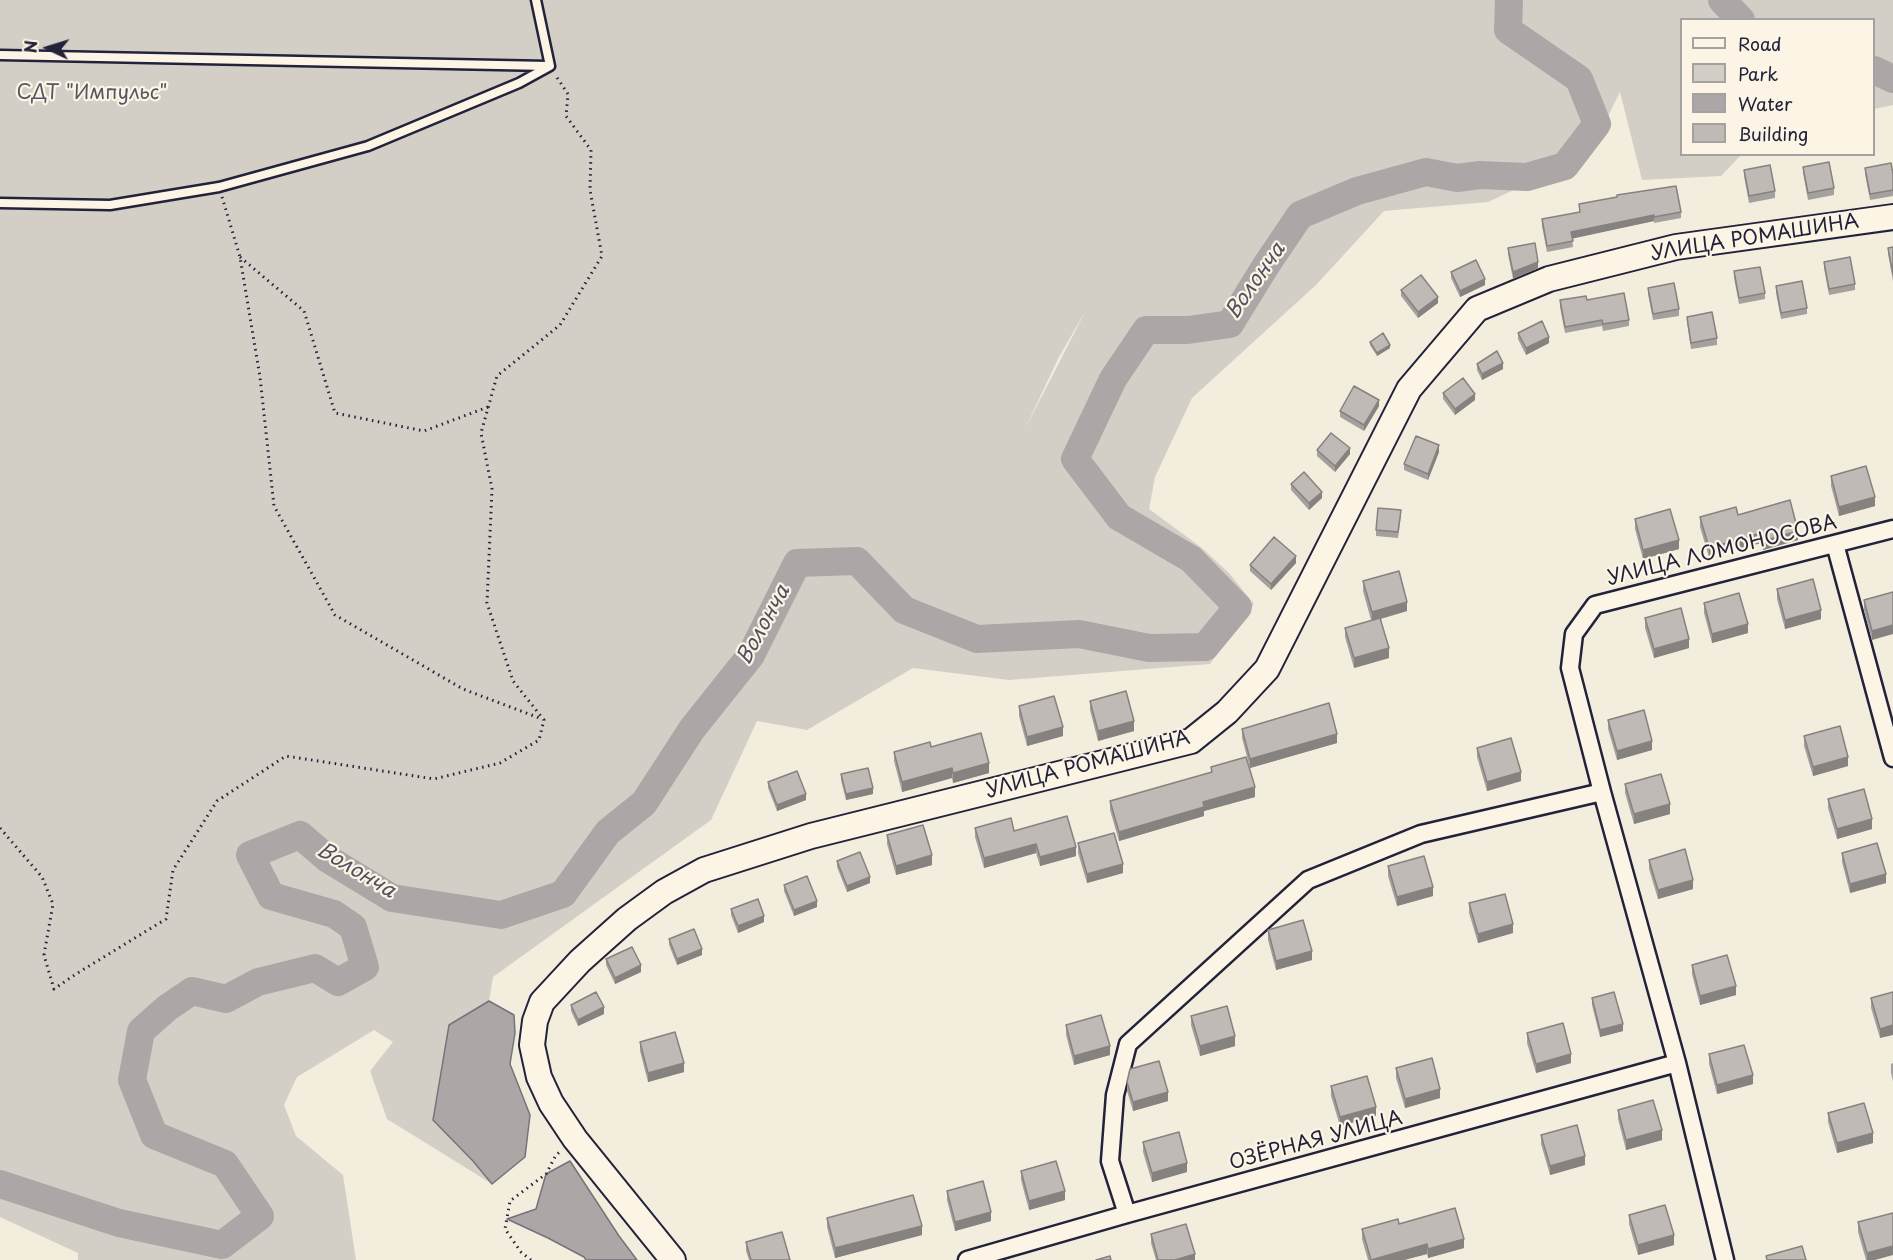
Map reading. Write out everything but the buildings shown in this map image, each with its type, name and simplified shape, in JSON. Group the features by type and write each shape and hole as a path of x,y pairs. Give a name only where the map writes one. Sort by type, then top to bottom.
{"street":[{"name":"УЛИЦА РОМАШИНА","path":"673,1260 574,1139 551,1103 539,1077 532,1045 542,1002 579,961 627,919 664,892 704,870 811,837 1191,741 1227,712 1267,669 1409,389 1477,309 1548,279 1676,247 1893,217"},
{"name":"УЛИЦА ЛОМОНОСОВА","path":"1602,792 1570,668 1574,634 1595,605 1893,529"},
{"path":"1835,544 1893,758"},
{"path":"1127,1214 1110,1161 1115,1095 1128,1044 1308,880 1421,834 1602,792 1677,1063 1725,1260"},
{"name":"ОЗЁРНАЯ УЛИЦА","path":"967,1260 1677,1063"}],"lane":[{"path":"536,0 550,66"},
{"path":"0,55 550,66"},
{"path":"0,202 110,205 219,187 368,146 519,83 550,66"}],"path":[{"path":"544,720 513,681 487,603 492,489 481,433 497,376 560,325 602,256 590,190 591,150 566,116 568,94 550,66"},
{"path":"219,187 240,257 260,377 274,506 335,615 463,689 544,720"},
{"path":"240,257 304,311 335,412 424,431 488,407"},
{"path":"0,828 42,878 52,904 44,955 54,989 166,919 173,870 217,801 286,756 434,779 500,763 538,740 544,720"},
{"path":"531,1260 521,1251 505,1229 510,1201 546,1174 556,1155 574,1139"}],"green space":[{"name":"СДТ \"Импульс\"","path":"0,0 1893,0 1893,105 1875,109 1875,18 1680,18 1680,156 1740,156 1721,176 1642,180 1620,92 1589,155 1488,202 1384,211 1316,285 1192,398 1155,477 1149,509 1202,548 1229,573 1254,604 1210,664 1009,680 913,668 807,730 757,721 711,820 493,977 489,1001 450,1025 473,1161 492,1184 387,1119 370,1071 393,1042 374,1030 297,1077 284,1105 296,1136 343,1175 356,1260 78,1260 78,1253 0,1217","holes":["1086,310 1024,431 1058,359"]}],"water":[{"path":"489,1001 514,1015 515,1033 510,1064 530,1115 525,1157 492,1184 433,1120 449,1025"},
{"path":"570,1161 637,1260 586,1260 548,1238 507,1219 536,1209 546,1174"}],"waterway":[{"name":"Волонча","path":"0,1184 119,1223 222,1245 260,1216 225,1164 154,1135 132,1080 141,1031 167,1008 192,991 226,999 258,982 315,968 338,982 365,967 353,927 334,914 271,896 250,855 300,835 328,859 392,898 501,915 563,894 608,832 644,803 692,729 751,655 797,563 857,561 904,610 977,639 1079,634 1149,648 1205,647 1238,607 1191,559 1119,517 1075,459 1113,379 1146,330 1188,330 1230,324 1300,215 1357,191 1426,172 1457,178 1480,175 1527,177 1565,166 1597,124 1579,79 1508,30 1509,0"},
{"name":"Волонча","path":"1722,0 1739,18"},
{"name":"Волонча","path":"1875,70 1893,79"}]}
